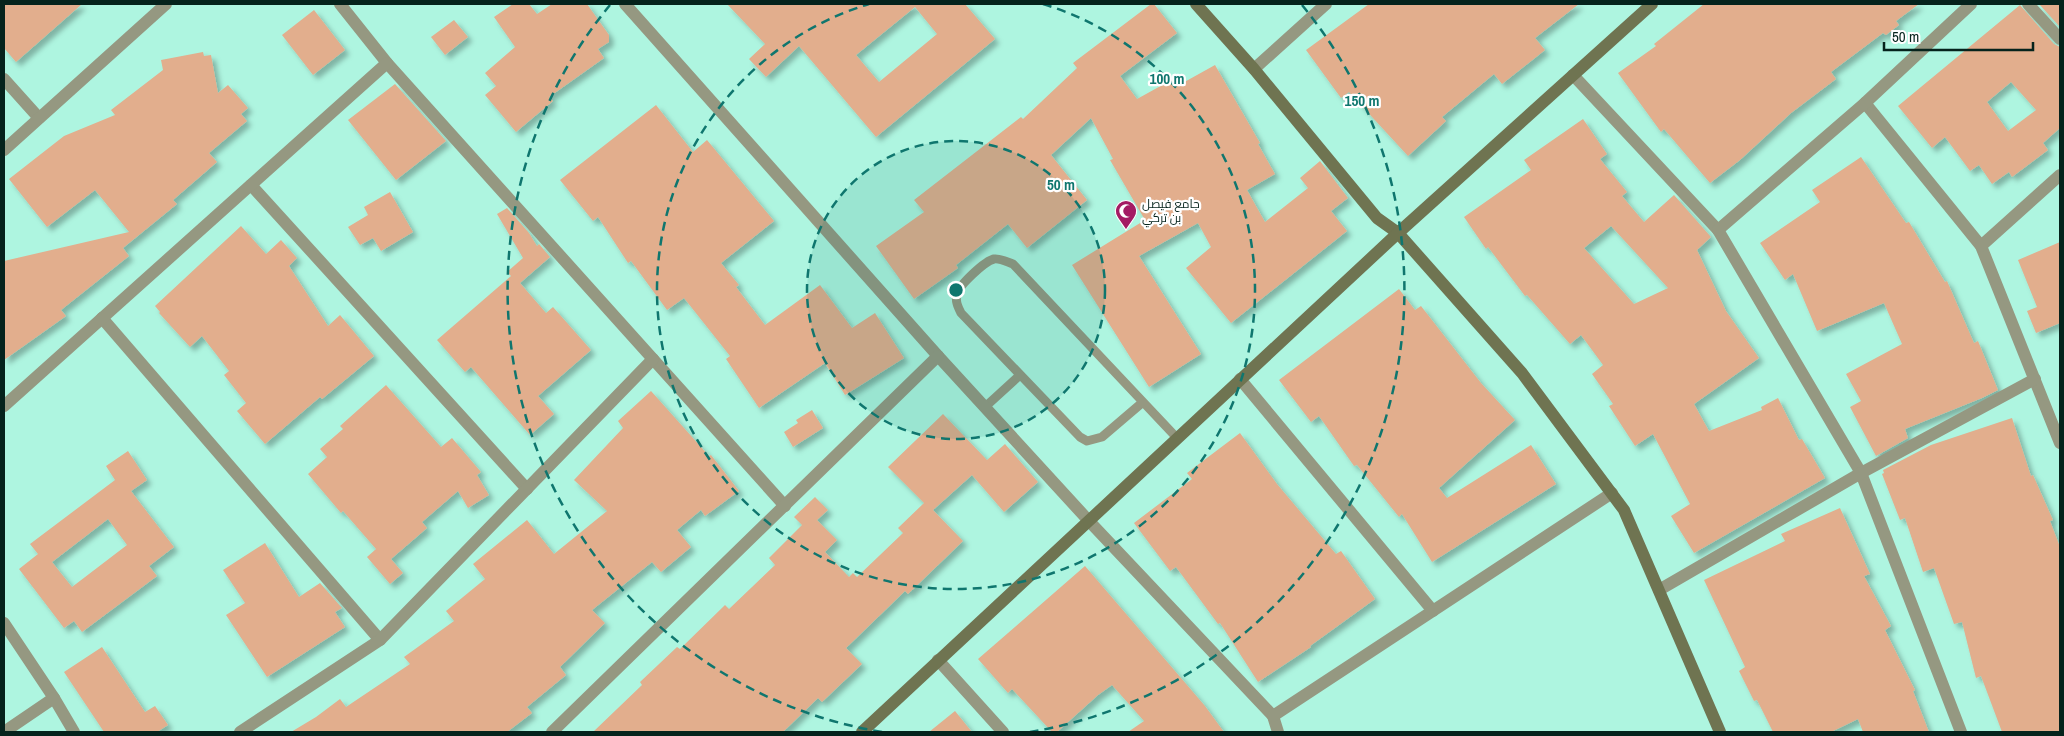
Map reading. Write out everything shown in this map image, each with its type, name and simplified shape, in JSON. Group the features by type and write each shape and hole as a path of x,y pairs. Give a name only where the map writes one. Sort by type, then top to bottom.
{"street":[{"path":"4,150 166,4"},
{"path":"340,4 388,63 785,506"},
{"path":"624,4 938,356 1088,520 1273,716 1278,732"},
{"path":"1196,4 1254,69 1377,218 1398,232 1522,373 1612,493 1624,510 1720,732"},
{"path":"1254,69 1326,4"},
{"path":"862,732 1398,232 1652,4"},
{"path":"1718,230 1865,103 1970,4"},
{"path":"2028,4 2060,39"},
{"path":"4,406 388,63"},
{"path":"1573,75 1718,230 1861,473 1960,732"},
{"path":"4,79 39,118"},
{"path":"1865,103 1981,246 2060,443"},
{"path":"1981,246 2060,175"},
{"path":"251,184 527,489"},
{"path":"102,318 380,640"},
{"path":"552,732 938,356"},
{"path":"240,732 380,640 653,359"},
{"path":"1240,379 1433,611"},
{"path":"1659,590 1861,473 2035,379"},
{"path":"1273,716 1612,493"},
{"path":"4,623 54,698 74,732"},
{"path":"938,660 1003,732"},
{"path":"4,732 54,698"}],"lane":[{"path":"1142,402 1102,437 1087,441 1080,437 961,313 956,295 961,286 986,262 993,259 1000,259 1013,264 1177,438"},
{"path":"986,407 1020,375"}],"building":[{"path":"4,4 82,4 16,62 4,48"},
{"path":"513,4 529,4 537,14 552,4 587,4 609,35 609,42 598,49 604,58 549,97 553,101 516,132 485,95 496,86 485,73 515,47 494,17"},
{"path":"727,4 965,4 995,39 876,137 799,46 766,77 749,59 765,44","holes":["915,7 937,34 879,82 856,55"]},
{"path":"1151,4 1154,4 1177,33 1120,76 1137,99 1175,78 1179,85 1215,65 1260,143 1258,144 1275,174 1247,190 1265,222 1308,188 1300,178 1320,161 1348,198 1331,211 1347,231 1231,323 1186,268 1211,247 1198,223 1139,256 1201,354 1149,387 1072,265 1145,220 1110,160 1113,159 1091,118 1051,155 1087,200 1027,248 1008,224 956,265 958,268 914,299 876,246 924,212 914,200 1021,117 1023,119 1077,68 1073,63"},
{"path":"1369,4 1579,4 1535,38 1545,50 1502,84 1494,74 1442,117 1446,121 1408,156 1349,92 1341,98 1306,50"},
{"path":"1704,4 1919,4 1896,21 1899,25 1886,35 1883,33 1831,72 1836,79 1791,113 1740,160 1710,183 1664,129 1661,132 1618,73 1656,46 1654,44"},
{"path":"2039,4 2060,4 2060,27"},
{"path":"2020,5 2054,44 2060,47 2060,128 2043,143 2048,150 2012,177 2009,172 1992,184 1979,165 1970,171 1945,137 1932,148 1898,106","holes":["2011,82 2036,110 2008,131 1987,102"]},
{"path":"314,10 345,50 313,75 282,35"},
{"path":"454,20 468,37 445,55 431,37"},
{"path":"203,52 204,56 211,55 218,93 228,85 248,108 241,114 247,121 209,153 217,162 173,200 177,204 123,248 129,256 61,310 66,316 4,360 4,261 129,232 95,190 47,227 9,179 64,136 115,115 111,110 163,70 161,60"},
{"path":"395,84 446,141 396,180 348,120"},
{"path":"656,105 693,152 707,140 774,221 721,263 739,285 736,287 765,325 820,285 852,328 875,313 904,358 845,395 825,363 759,408 726,359 730,356 684,298 667,310 631,261 628,263 598,217 593,221 560,180"},
{"path":"1583,119 1607,154 1600,159 1627,192 1622,196 1644,222 1674,195 1711,237 1697,250 1726,311 1759,358 1694,404 1709,431 1762,410 1761,407 1778,398 1799,440 1802,439 1825,478 1694,553 1671,516 1690,504 1653,434 1635,446 1609,406 1613,404 1592,374 1603,365 1581,335 1570,344 1527,295 1525,296 1488,247 1486,249 1464,217 1531,170 1524,160","holes":["1611,226 1668,288 1634,304 1584,248"]},
{"path":"1861,157 1906,223 1909,222 1945,282 1947,281 1974,343 1978,341 1998,390 1905,429 1908,438 1876,456 1850,407 1861,401 1846,374 1902,344 1884,303 1817,331 1793,274 1785,280 1760,243 1820,202 1812,190"},
{"path":"390,192 413,232 381,251 373,238 360,245 348,227 368,215 364,207"},
{"path":"507,208 529,233 537,246 539,244 550,257 520,283 546,313 553,307 591,350 538,396 554,414 530,435 471,367 465,372 437,340 511,276 507,272 523,258 497,214"},
{"path":"241,226 266,254 281,240 297,258 289,266 328,326 340,315 374,356 322,399 320,397 265,444 237,411 246,403 224,375 229,371 202,336 190,347 159,313 155,306"},
{"path":"2060,242 2060,323 2036,333 2027,311 2037,307 2018,260"},
{"path":"1399,289 1415,310 1421,306 1481,383 1515,420 1439,488 1447,498 1531,445 1556,484 1432,562 1402,514 1399,517 1357,465 1354,466 1319,416 1311,422 1279,380"},
{"path":"386,385 441,447 452,438 481,472 477,475 489,495 468,508 458,491 422,522 427,528 391,559 403,573 390,584 367,557 376,549 343,511 341,513 308,474 327,457 320,449 343,429 340,426"},
{"path":"651,391 709,456 711,455 739,491 705,516 701,510 677,530 691,547 661,572 652,562 592,610 605,623 560,667 566,675 527,707 532,713 507,732 291,732 316,717 340,699 346,707 410,664 404,657 454,621 446,611 485,579 473,564 527,520 554,554 607,511 574,480 623,428 618,421"},
{"path":"812,410 823,428 793,447 784,432 798,423 796,420"},
{"path":"943,414 987,460 1005,444 1038,482 1004,512 972,475 933,510 963,541 908,594 905,591 846,648 862,664 822,702 818,698 783,732 593,732 642,685 640,682 677,647 680,649 725,605 729,609 775,565 769,558 802,525 794,517 815,497 828,510 817,520 837,540 825,552 849,577 853,573 857,577 903,533 898,528 924,503 888,467"},
{"path":"2012,418 2031,476 2033,475 2053,520 2050,521 2060,547 2060,732 2002,732 1981,676 1976,678 1962,622 1954,624 1934,568 1923,572 1905,518 1900,520 1882,474 1884,473 1883,470 1931,445"},
{"path":"1240,433 1277,484 1336,554 1341,551 1375,599 1311,647 1258,682 1220,623 1218,624 1176,567 1170,571 1134,523 1192,479 1187,473"},
{"path":"128,451 147,480 131,491 174,547 149,566 157,576 82,632 74,621 64,628 19,569 38,554 30,544 115,480 106,466","holes":["108,519 127,545 72,587 52,562"]},
{"path":"1840,508 1870,574 1864,576 1891,626 1885,630 1915,690 1913,691 1929,732 1863,732 1858,719 1831,732 1773,732 1757,700 1754,701 1739,671 1745,667 1704,580 1785,541 1781,534"},
{"path":"265,543 299,597 320,583 342,608 335,612 345,627 267,677 226,615 245,603 223,570"},
{"path":"1085,566 1205,706 1224,732 1128,732 1144,721 1112,685 1057,732 1052,732 1012,689 1008,693 978,659"},
{"path":"102,647 145,712 155,706 168,725 157,732 104,732 64,672"},
{"path":"955,711 972,732 929,732"}],"place":[{"name":"جامع فيصل بن تركي","path":"1126,230"}]}
